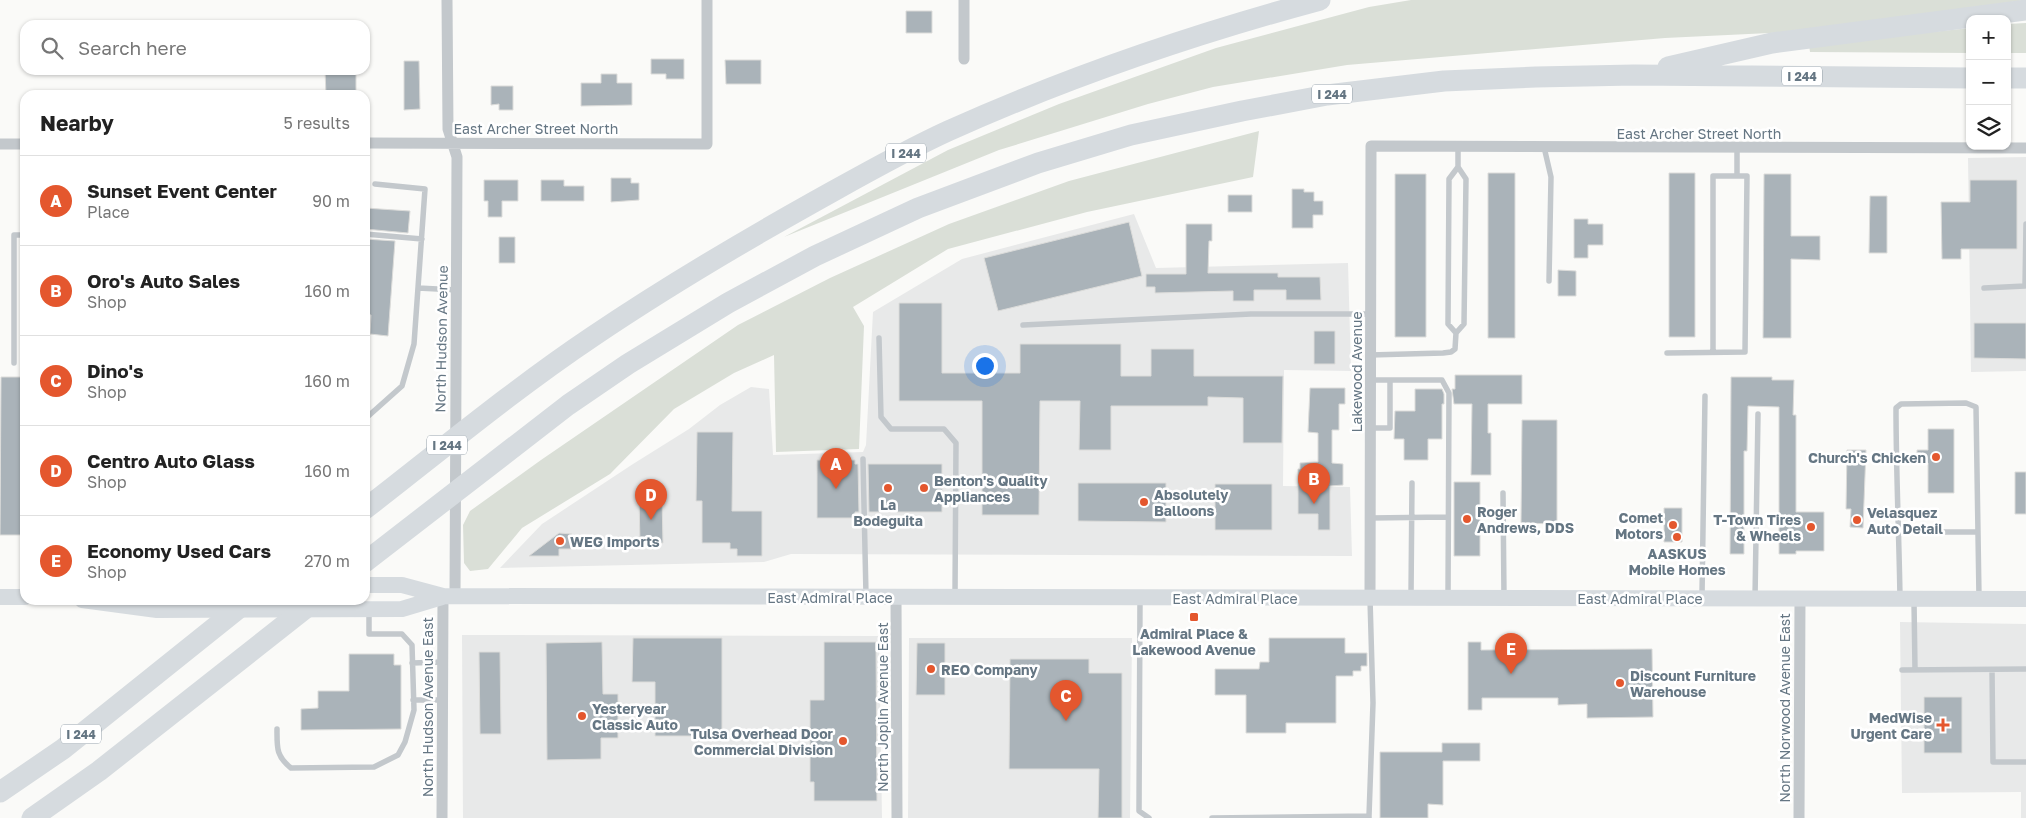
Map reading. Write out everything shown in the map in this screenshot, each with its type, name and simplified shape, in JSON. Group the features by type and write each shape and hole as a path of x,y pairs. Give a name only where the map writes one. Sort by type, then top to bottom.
{"highway":[{"name":"I 244","path":"370,505 529,382 656,295 758,233 856,179 947,132 1050,89 1151,52 1250,19 1320,0"},
{"path":"1634,75 1772,43 2026,10"},
{"name":"I 244","path":"370,558 568,405 628,364 737,298 815,256 918,208 1038,163 1130,135 1327,95 1444,81 1634,75 1966,78"},
{"path":"2011,78 2026,78"},
{"name":"I 244","path":"0,792 63,749 159,670 243,605"},
{"name":"I 244","path":"32,818 99,771 310,605"}],"main road":[{"path":"370,585 402,586 449,596"},
{"path":"119,605 156,610 402,609 449,596"},
{"name":"East Admiral Place","path":"449,596 2026,599"},
{"path":"0,597 20,597"}],"street":[{"path":"447,0 448,129 452,143"},
{"name":"East Archer Street North","path":"370,143 707,144 707,0"},
{"path":"964,0 964,59"},
{"name":"North Hudson Avenue","path":"449,596 457,290 457,157 452,143"},
{"path":"0,144 20,144"},
{"name":"East Archer Street North","path":"1371,146 2026,148"},
{"name":"Lakewood Avenue","path":"1370,598 1371,146"},
{"name":"North Hudson Avenue East","path":"442,818 443,662 449,596"},
{"name":"North Joplin Avenue East","path":"896,597 897,818"},
{"name":"North Norwood Avenue East","path":"1799,818 1800,598"}],"lane":[{"path":"1456,334 1464,325 1466,179 1458,167 1458,146"},
{"path":"1544,147 1551,177 1549,281"},
{"path":"1737,148 1737,176"},
{"path":"1370,355 1451,352 1457,345 1456,334 1448,324 1449,177 1458,167"},
{"path":"1667,353 1745,352 1747,176 1714,176 1713,352"},
{"path":"370,415 402,386 414,344 425,189 375,184"},
{"path":"1984,288 2025,286 2026,224"},
{"path":"370,234 422,239"},
{"path":"14,363 14,235 20,235"},
{"path":"418,288 457,290"},
{"path":"1023,324 1251,314 1371,314"},
{"path":"879,338 881,417 891,429 944,429 956,443 954,597"},
{"path":"1370,380 1442,380 1449,392 1448,598"},
{"path":"1370,428 1390,428 1390,380"},
{"path":"1702,598 1705,396"},
{"path":"1915,670 1896,495 1896,408 1901,404 1966,403 1976,408 1979,599"},
{"path":"1755,598 1758,414"},
{"path":"863,459 866,597"},
{"path":"1411,598 1412,483"},
{"path":"1503,493 1504,598"},
{"path":"1370,518 1447,518"},
{"path":"1899,532 1978,532"},
{"path":"1140,598 1139,811 1149,818"},
{"path":"1212,818 1369,817 1373,703 1370,598"},
{"path":"277,729 277,744 281,760 291,768 374,768 398,755 405,742 414,710 412,646 402,634 369,634 369,609"},
{"path":"412,663 443,662"},
{"path":"1902,670 2026,669"},
{"path":"1992,670 1993,762 2026,762"},
{"path":"413,700 442,700"}],"shaded area":[{"path":"1411,0 2026,0 1788,32 1665,38 1347,65 1213,87 1148,104 999,150 784,237 948,150 1059,104 1216,48 1369,7"},
{"path":"2026,23 2026,53 2011,53 2011,24"},
{"path":"1966,28 1966,53 1810,52 1809,45"},
{"path":"1259,131 1253,177 1087,212 948,249 853,307 864,326 859,449 776,452 774,355 734,373 674,409 610,474 522,528 488,569 470,571 464,563 463,525 470,511 738,325 830,278 949,224 1069,181"},
{"path":"2026,157 2026,371 1971,372 1968,158"},
{"path":"1134,214 1156,268 1348,263 1351,371 1284,370 1283,486 1350,487 1352,556 791,554 764,562 500,568 542,524 689,429 720,405 751,387 769,389 773,455 863,452 866,445 873,312 962,259"},
{"path":"1900,622 2026,624 2026,818 2021,818 2021,792 1902,793"},
{"path":"462,635 879,636 882,818 463,818"},
{"path":"909,638 1132,638 1130,818 908,818"}],"building":[{"path":"906,11 932,11 932,33 906,33"},
{"path":"651,59 684,59 684,79 666,79 666,74 651,74"},
{"path":"725,60 761,60 761,84 726,84"},
{"path":"404,61 419,61 420,109 404,110"},
{"path":"601,74 617,74 617,83 632,83 632,105 581,106 581,83 601,83"},
{"path":"325,75 356,75 356,90 326,90"},
{"path":"491,86 513,86 513,110 499,110 499,104 491,105"},
{"path":"1488,173 1515,173 1515,338 1488,338"},
{"path":"1669,173 1695,173 1695,337 1669,337"},
{"path":"1395,174 1426,174 1426,337 1395,337"},
{"path":"1764,174 1791,174 1791,236 1820,236 1820,260 1791,259 1791,338 1763,338"},
{"path":"611,178 631,178 631,183 639,183 639,200 611,202"},
{"path":"484,180 518,180 518,201 502,201 502,217 488,217 488,201 484,201"},
{"path":"541,180 564,180 564,186 584,186 584,201 541,201"},
{"path":"1970,180 2017,180 2017,249 1961,249 1961,259 1942,259 1941,202 1970,202"},
{"path":"1292,189 1304,189 1304,192 1314,192 1314,201 1323,201 1323,215 1313,215 1313,228 1292,228"},
{"path":"1228,195 1252,195 1252,212 1228,212"},
{"path":"1870,196 1887,196 1887,253 1869,253"},
{"path":"370,208 410,211 408,233 370,229"},
{"path":"1574,219 1588,219 1588,224 1603,224 1603,245 1588,245 1588,258 1574,258"},
{"path":"1129,222 1142,276 998,311 984,258"},
{"path":"1186,224 1212,224 1212,241 1209,241 1208,273 1278,273 1278,277 1320,277 1321,300 1286,300 1286,290 1254,290 1254,301 1233,301 1233,291 1155,293 1155,287 1146,287 1146,274 1186,274"},
{"path":"499,237 515,237 515,263 499,263"},
{"path":"370,239 395,241 388,336 370,334"},
{"path":"1558,270 1576,271 1576,296 1558,296"},
{"path":"899,303 942,303 942,373 1020,373 1020,344 1121,344 1121,376 1151,376 1151,349 1194,349 1194,376 1283,376 1282,443 1243,443 1243,398 1208,397 1208,406 1111,406 1111,450 1079,450 1080,401 1040,401 1039,515 982,515 982,401 899,401"},
{"path":"1974,323 2026,323 2026,359 1974,358"},
{"path":"1314,331 1335,331 1335,364 1314,364"},
{"path":"1455,375 1522,375 1522,404 1488,404 1488,433 1491,433 1491,475 1471,475 1472,404 1454,404 1452,389 1455,389"},
{"path":"1,377 20,377 20,535 0,535"},
{"path":"1731,377 1772,377 1772,380 1794,380 1793,415 1796,415 1796,512 1824,512 1824,551 1796,551 1796,554 1779,554 1779,407 1748,406 1747,451 1744,451 1744,554 1730,554"},
{"path":"1310,388 1345,388 1345,404 1339,404 1339,430 1332,430 1332,463 1343,464 1343,485 1330,486 1330,530 1318,530 1318,514 1298,514 1298,469 1300,469 1300,463 1318,462 1318,433 1308,432"},
{"path":"1415,389 1442,389 1444,394 1444,404 1442,404 1442,439 1428,439 1428,460 1404,460 1404,439 1394,439 1395,411 1415,411"},
{"path":"1522,420 1557,420 1557,524 1521,523"},
{"name":"Church's Chicken","path":"1928,429 1954,429 1954,493 1928,493 1928,463 1917,463 1917,450 1928,450"},
{"path":"697,432 733,432 732,511 762,511 762,556 737,556 737,549 730,549 730,543 702,543 702,501 696,501"},
{"path":"1847,450 1866,450 1863,528 1850,527 1851,509 1846,509"},
{"path":"817,460 855,460 855,464 858,464 859,512 855,512 855,518 817,518"},
{"path":"868,464 942,464 942,512 869,512"},
{"path":"2015,472 2026,472 2026,514 2015,514"},
{"name":"Roger Andrews, DDS","path":"1454,482 1480,482 1480,556 1454,556"},
{"path":"1078,483 1166,483 1166,522 1078,521"},
{"path":"1215,484 1272,484 1272,530 1215,530"},
{"path":"662,497 663,543 640,543 639,498"},
{"name":"Comet Motors","path":"1664,508 1682,508 1682,542 1664,542"},
{"name":"WEG Imports","path":"559,533 572,534 571,549 559,549 559,556 529,556"},
{"path":"633,638 722,638 722,736 655,736 655,682 632,682"},
{"path":"1269,638 1345,638 1345,653 1367,653 1367,666 1361,666 1361,671 1353,671 1353,676 1336,676 1336,723 1286,723 1286,733 1246,733 1246,695 1215,695 1215,669 1259,669 1260,662 1269,662"},
{"name":"Yesteryear Classic Auto","path":"602,642 603,694 618,694 618,738 601,738 601,759 547,760 546,643"},
{"name":"Tulsa Overhead Door Commercial Division","path":"824,642 876,642 877,801 814,801 814,782 810,782 810,700 824,700"},
{"path":"1468,642 1481,642 1481,650 1652,649 1653,717 1587,718 1587,704 1558,705 1558,698 1482,698 1482,710 1468,710"},
{"name":"REO Company","path":"917,643 945,643 945,695 916,695"},
{"path":"479,652 500,652 501,734 480,734"},
{"path":"349,654 394,654 394,665 401,665 401,729 301,730 301,709 318,708 318,691 349,691"},
{"path":"1010,659 1089,659 1089,673 1122,673 1122,818 1098,818 1099,769 1009,769"},
{"name":"MedWise Urgent Care","path":"1924,697 1962,697 1962,753 1924,753"},
{"path":"1442,743 1480,743 1480,761 1443,761 1443,805 1428,804 1428,818 1380,818 1380,752 1442,752"}],"place":[{"name":"Church's Chicken","path":"1936,457"},
{"name":"La Bodeguita","path":"888,488"},
{"name":"Benton's Quality Appliances","path":"924,488"},
{"name":"Sunset Event Center","path":"836,489"},
{"name":"Absolutely Balloons","path":"1144,502"},
{"name":"Oro's Auto Sales","path":"1314,504"},
{"name":"Roger Andrews, DDS","path":"1467,519"},
{"name":"Centro Auto Glass","path":"651,520"},
{"name":"Velasquez Auto Detail","path":"1857,520"},
{"name":"Comet Motors","path":"1673,525"},
{"name":"T-Town Tires & Wheels","path":"1811,527"},
{"name":"AASKUS Mobile Homes","path":"1677,537"},
{"name":"WEG Imports","path":"560,541"},
{"name":"Admiral Place & Lakewood Avenue","path":"1194,617"},
{"name":"REO Company","path":"931,669"},
{"name":"Economy Used Cars","path":"1511,674"},
{"name":"Discount Furniture Warehouse","path":"1620,683"},
{"name":"Yesteryear Classic Auto","path":"582,716"},
{"name":"Dino's","path":"1066,721"},
{"name":"MedWise Urgent Care","path":"1943,725"},
{"name":"Tulsa Overhead Door Commercial Division","path":"843,741"}]}
